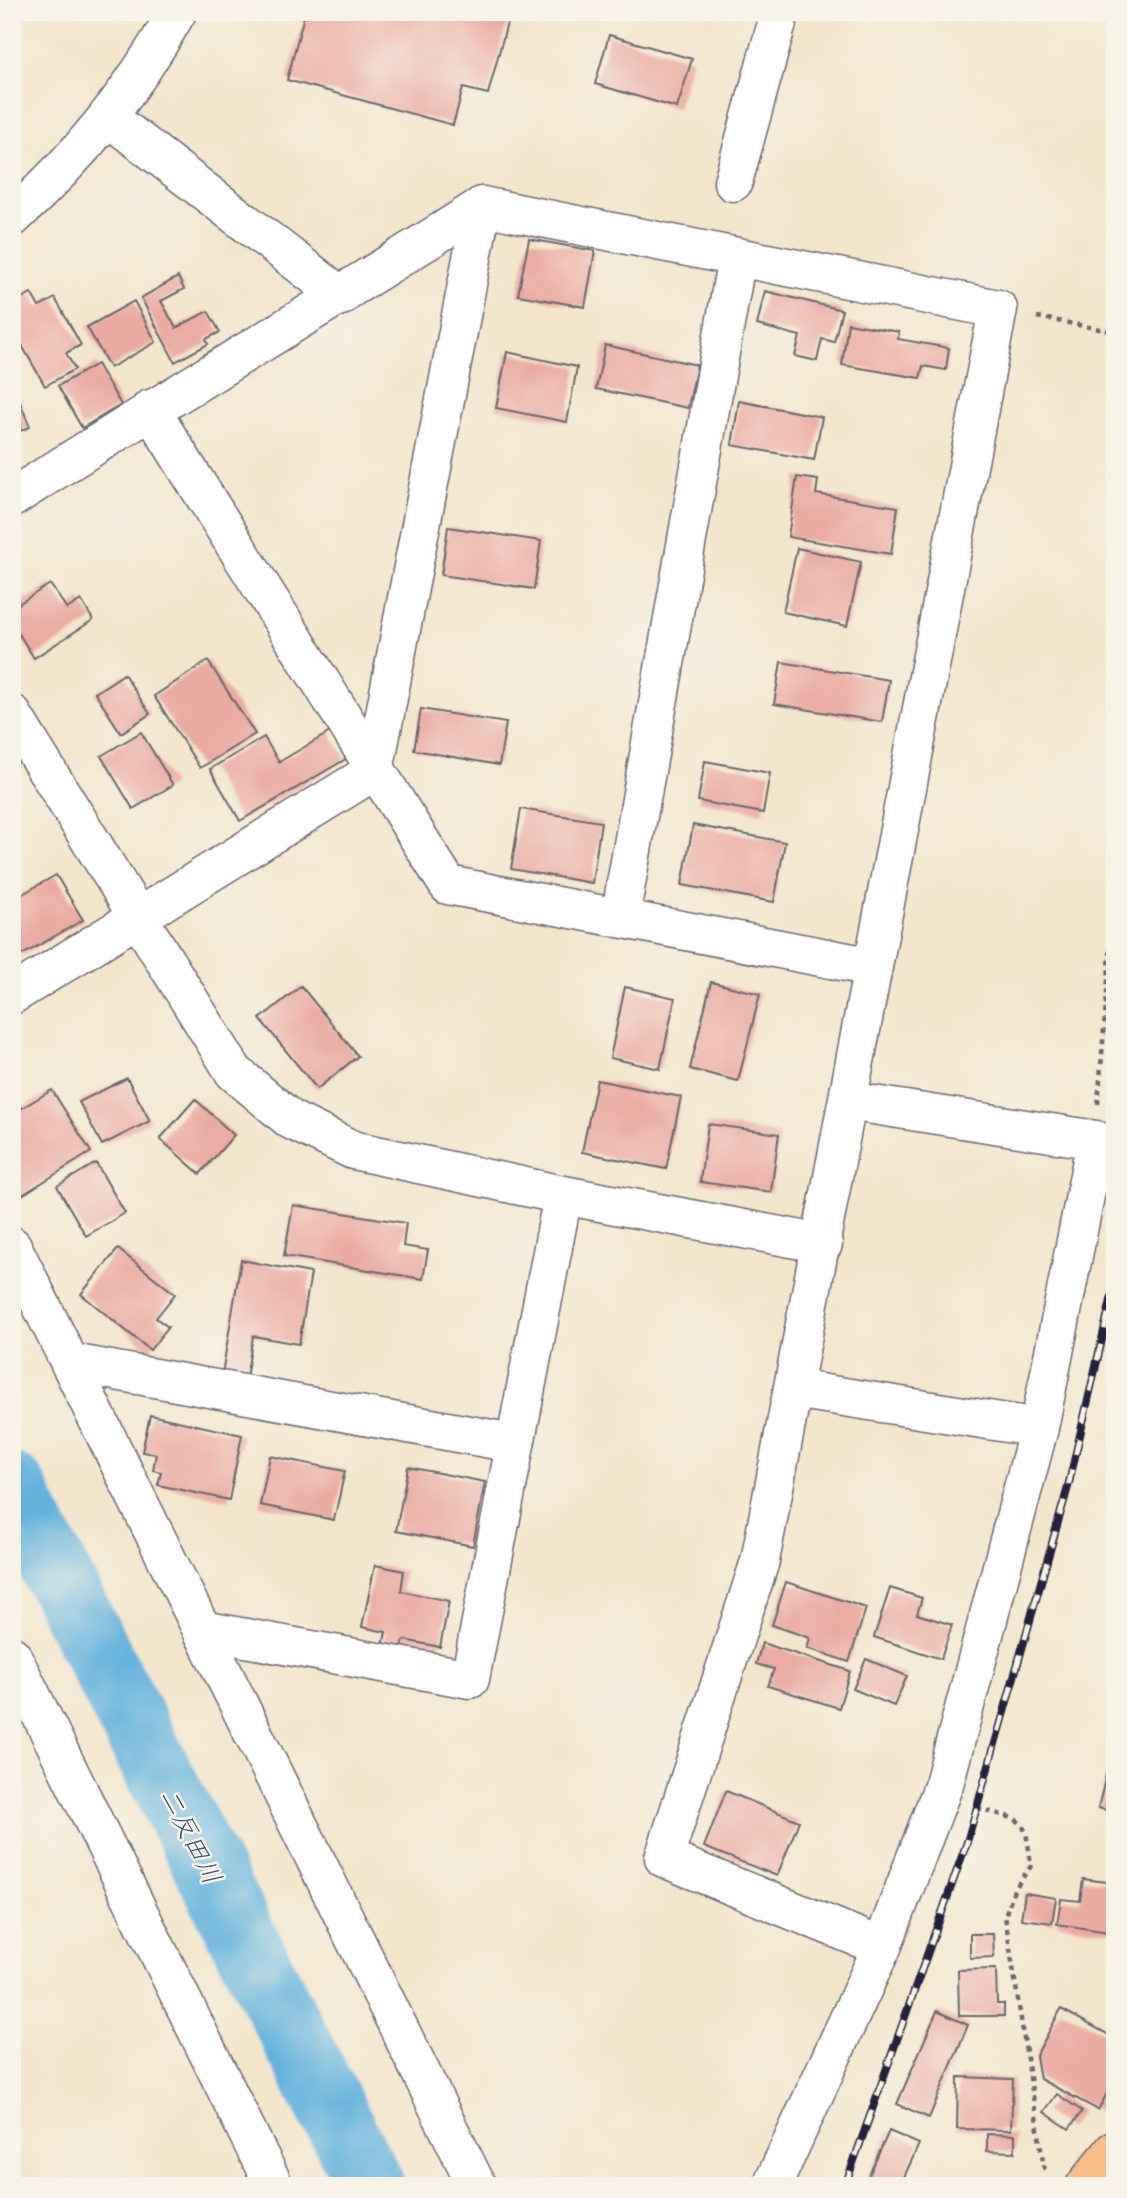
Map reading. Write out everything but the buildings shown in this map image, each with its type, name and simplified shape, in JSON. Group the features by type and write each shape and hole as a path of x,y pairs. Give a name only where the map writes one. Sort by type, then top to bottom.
{"highway":[{"path":"1070,2181 1115,2148"}],"street":[{"path":"12,218 66,168 108,117 156,49 177,12"},
{"path":"733,182 780,12"},
{"path":"108,117 341,296"},
{"path":"12,995 374,771 482,206"},
{"path":"12,498 150,409 341,296 482,206 998,309 823,1244 760,1561 664,1858 883,1947"},
{"path":"620,918 737,257"},
{"path":"150,409 374,771 448,885 873,967"},
{"path":"12,714 234,1072 291,1120 353,1150 563,1195 823,1244"},
{"path":"772,2186 883,1947 944,1784 1039,1428 1096,1140 848,1101"},
{"path":"202,1630 470,1679 513,1443 563,1195"},
{"path":"12,1246 477,2186"},
{"path":"72,1363 513,1443"},
{"path":"794,1389 1039,1428"},
{"path":"12,1656 274,2186"}],"path":[{"path":"998,309 1115,332"},
{"path":"1096,1140 1115,891"},
{"path":"944,1784 977,1808 1018,1819 1026,1828 1031,1866 1014,1889 1004,1916 1044,2168 1070,2181"}],"waterway":[{"name":"二反田川","path":"12,1487 371,2186"}],"railway":[{"path":"845,2186 967,1842 1068,1487 1115,1283"}]}
